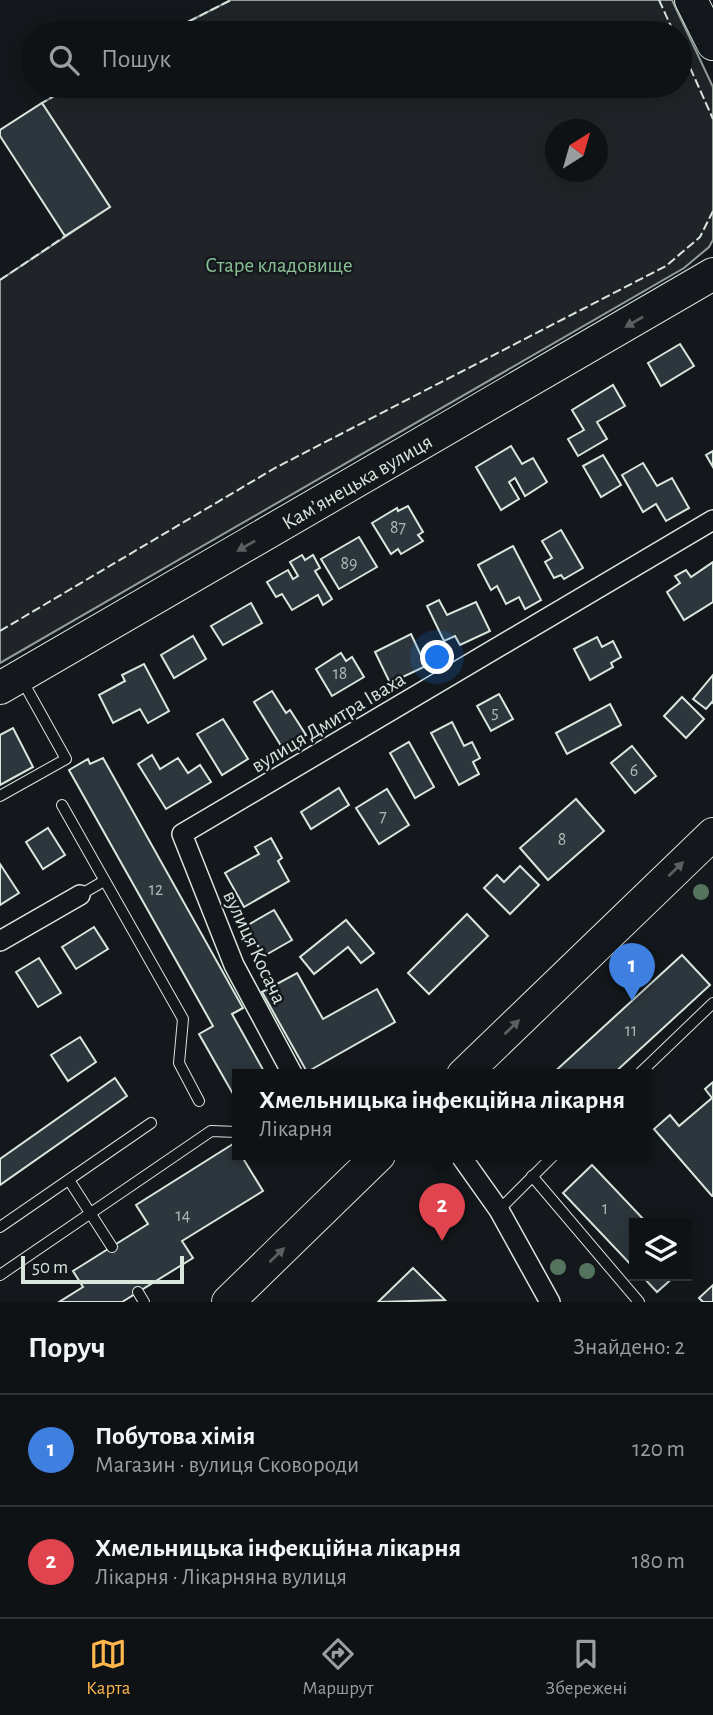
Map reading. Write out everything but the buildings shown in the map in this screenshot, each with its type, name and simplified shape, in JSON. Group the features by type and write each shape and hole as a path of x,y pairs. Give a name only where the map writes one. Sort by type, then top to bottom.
{"main road":[{"path":"691,0 713,44"},
{"name":"Камʼянецька вулиця","path":"10,682 713,274"},
{"path":"469,1069 713,834"},
{"path":"228,1302 366,1160"}],"street":[{"name":"вулиця Дмитра Іваха","path":"182,834 713,520"},
{"name":"вулиця Косача","path":"182,834 234,965 290,1069"},
{"path":"0,941 80,895"},
{"path":"464,1160 499,1210 550,1302"}],"lane":[{"path":"0,796 66,759 10,682"},
{"path":"62,805 183,1019 179,1063 200,1101"},
{"path":"80,895 104,881"},
{"path":"644,1069 713,1003"},
{"path":"0,1227 151,1123"},
{"path":"0,1275 211,1131 232,1132"},
{"path":"499,1210 549,1160"},
{"path":"532,1176 639,1302"},
{"path":"69,1180 112,1247"},
{"path":"138,1292 145,1302"}],"green space":[{"name":"Старе кладовище","path":"231,0 672,0 682,21 190,21"},
{"name":"Старе кладовище","path":"692,42 713,87 713,240 709,247 684,268 0,663 0,280 110,207 42,103 51,98 692,98"}],"fence":[{"path":"190,21 231,0"},
{"path":"659,0 669,21"},
{"path":"692,72 713,119"},
{"path":"44,106 42,103 51,98"},
{"path":"0,631 275,468 666,266 700,237 713,211"},
{"path":"0,280 67,235"}],"place":[{"name":"Побутова хімія","path":"632,1001"},
{"name":"Хмельницька інфекційна лікарня","path":"442,1241"}]}
